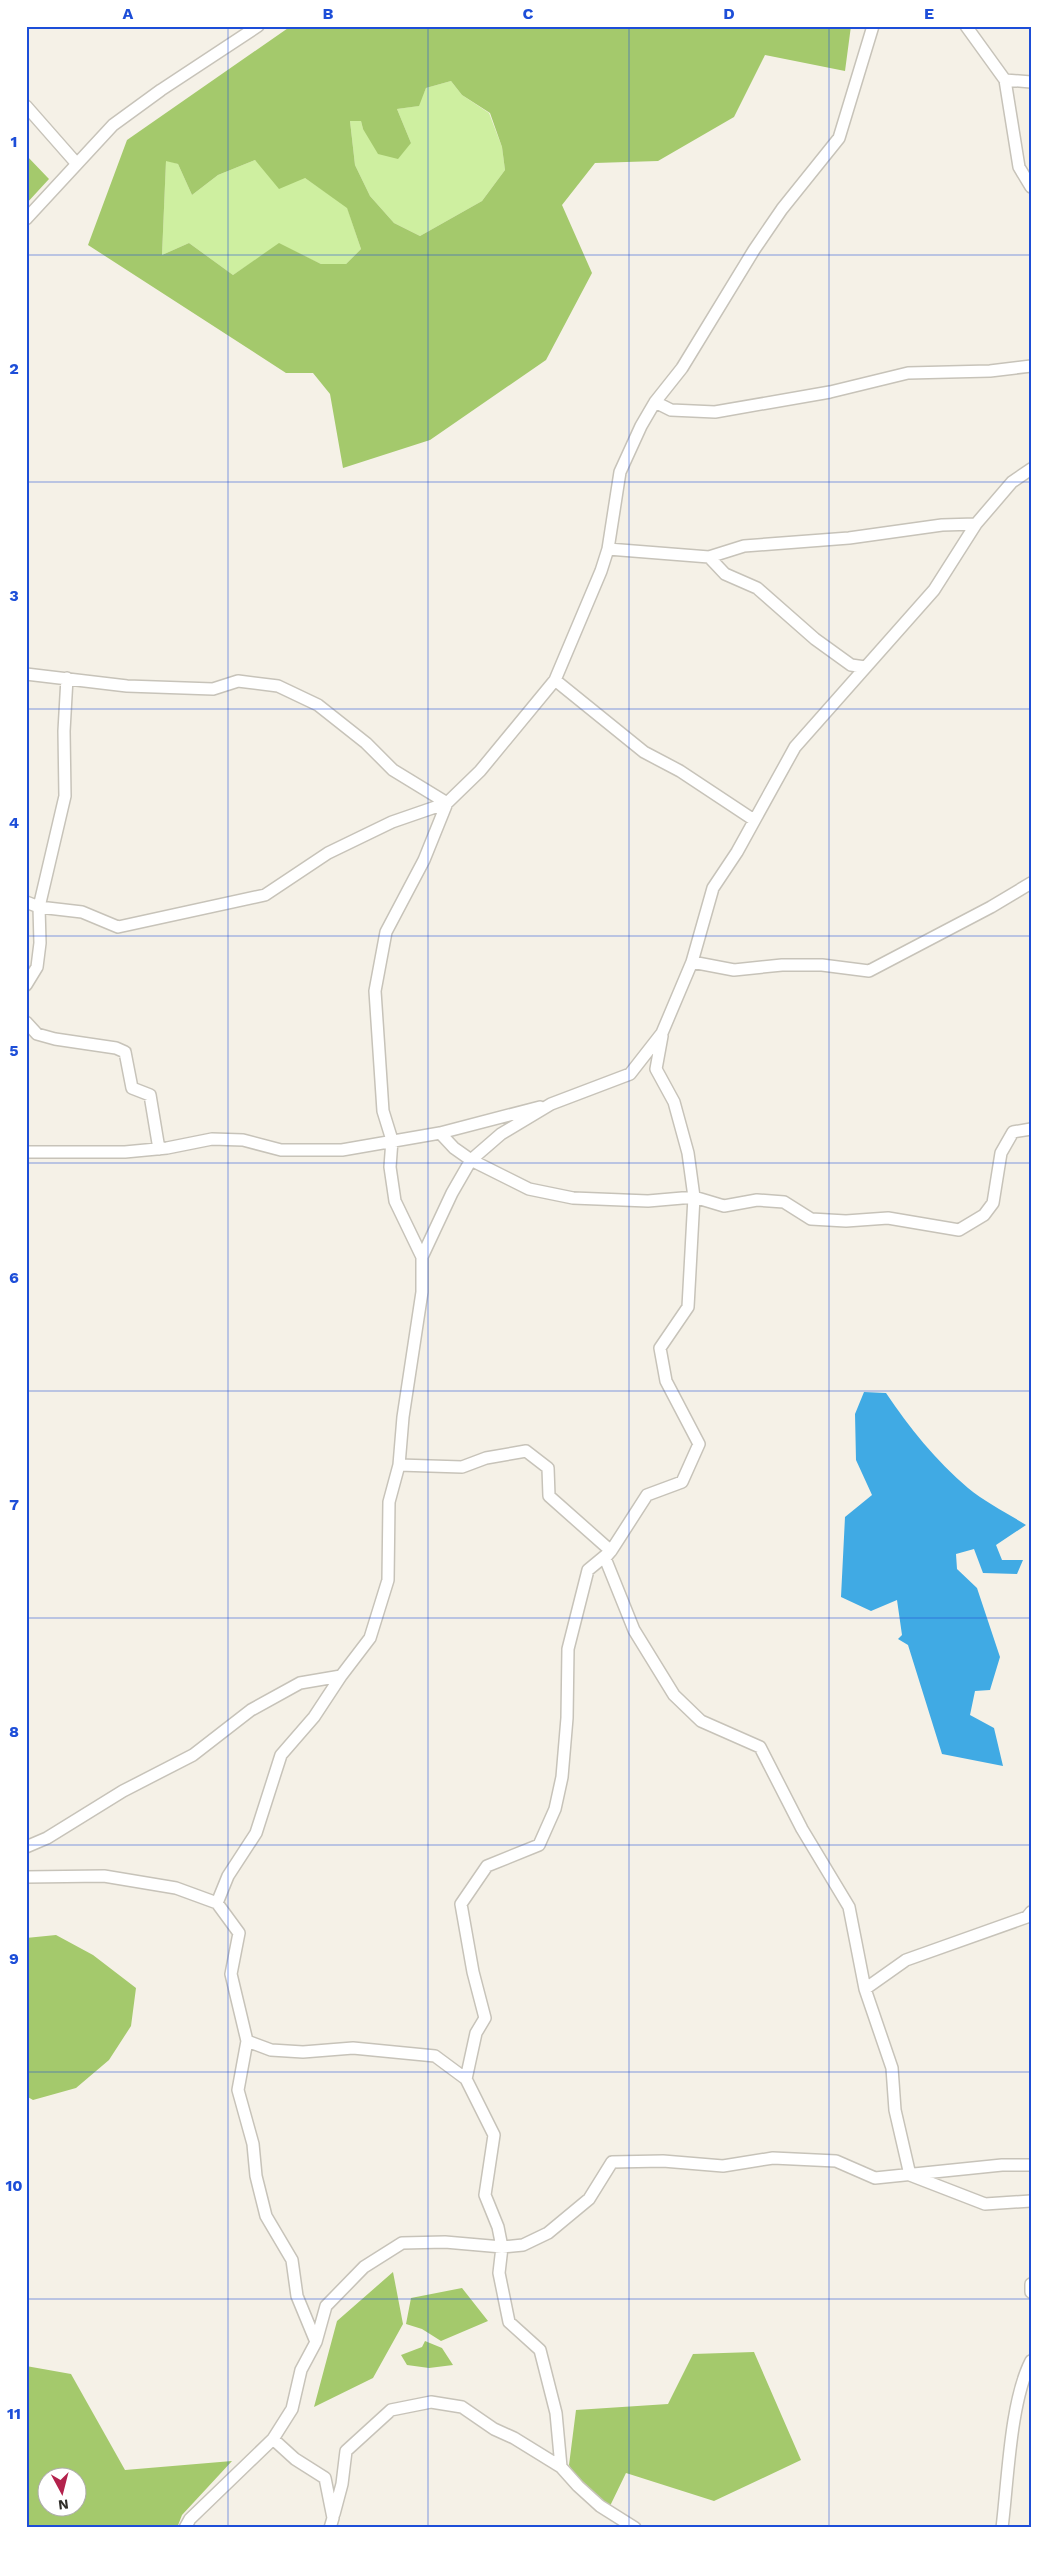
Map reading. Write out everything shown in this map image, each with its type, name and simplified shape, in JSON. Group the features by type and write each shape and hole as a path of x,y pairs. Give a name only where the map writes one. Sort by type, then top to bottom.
{"street":[{"path":"26,218 113,125 161,90 258,26"},
{"path":"26,902 39,907 82,912 118,927 266,894 328,853 392,822 446,803 480,771 555,680 589,602 608,549 620,472 641,426 655,402 682,368 754,250 782,209 839,138 873,26"},
{"path":"966,26 1005,80 1019,167 1031,187"},
{"path":"1005,80 1031,82"},
{"path":"26,106 77,164"},
{"path":"655,402 671,410 715,412 830,392 908,373 990,371 1031,366"},
{"path":"910,2175 895,2110 892,2068 884,2038 865,1989 849,1907 802,1829 760,1747 701,1721 674,1695 634,1630 605,1558 647,1495 682,1482 699,1444 666,1381 660,1348 688,1307 694,1197 688,1153 674,1102 656,1069 662,1033 692,962 713,888 795,747 934,590 976,524 1012,482 1031,469"},
{"path":"608,549 708,557 744,546 859,536 942,525 976,524"},
{"path":"708,557 725,574 757,588 815,639 844,660 852,665 865,667"},
{"path":"26,674 127,686 213,688 238,681 278,686 318,705 366,743 392,770 446,803"},
{"path":"26,985 37,967 40,943 39,907 65,796 64,732 67,678"},
{"path":"555,680 644,752 680,771 754,820"},
{"path":"422,1257 395,1201 390,1167 392,1140 383,1111 375,991 386,932 424,860 446,803"},
{"path":"692,962 734,970 782,965 822,965 869,971 991,908 1031,882"},
{"path":"26,1022 37,1034 56,1039 116,1048 125,1052 132,1088 150,1095 158,1149"},
{"path":"26,1152 125,1152 158,1149 212,1139 242,1140 281,1150 342,1150 440,1133 551,1104 630,1074 662,1033"},
{"path":"217,1902 228,1876 256,1833 281,1755 314,1718 341,1676 370,1638 388,1580 389,1502 399,1465 402,1417 422,1292 422,1257 452,1192 471,1160 501,1134 551,1104"},
{"path":"440,1133 454,1148 471,1160 529,1189 573,1198 648,1201 694,1197 724,1206 757,1200 784,1202 811,1219 846,1221 888,1218 959,1230 984,1215 993,1203 1001,1153 1013,1132 1031,1129"},
{"path":"399,1465 462,1467 486,1458 526,1451 548,1468 549,1496 611,1551"},
{"path":"466,2079 476,2033 485,2018 473,1972 461,1904 487,1866 539,1845 555,1809 562,1777 567,1718 568,1649 588,1570 611,1551"},
{"path":"26,1848 46,1838 123,1791 193,1755 259,1705 300,1683 341,1676"},
{"path":"26,1878 104,1876 176,1888 217,1902 239,1933 231,1974 247,2041 238,2090 253,2144 256,2176 266,2216 292,2260 297,2296 316,2342"},
{"path":"865,1989 906,1960 1026,1916 1031,1912"},
{"path":"247,2041 270,2050 302,2052 353,2048 435,2056 466,2079 494,2135 485,2195 498,2227 502,2247 499,2273 509,2322 540,2350 556,2413 561,2467"},
{"path":"185,2528 190,2519 273,2439 292,2409 301,2370 316,2342 326,2306 364,2267 402,2243 445,2242 502,2247 523,2245 548,2233 589,2199 612,2162 663,2161 723,2166 773,2158 836,2161 875,2178 1002,2165 1031,2165"},
{"path":"910,2175 985,2204 1031,2201"},
{"path":"1031,2284 1031,2292"},
{"path":"1002,2528 1017,2406 1022,2378 1031,2361"},
{"path":"331,2523 342,2484 346,2451 391,2410 431,2402 462,2407 494,2429 514,2438 561,2467 600,2506 635,2528"},
{"path":"273,2439 295,2459 325,2478 331,2523"}],"green space":[{"path":"291,26 851,26 845,71 765,55 734,117 658,161 595,163 562,205 592,273 546,360 430,440 343,468 330,394 313,373 286,373 88,245 127,140","holes":["451,81 462,95 490,113 502,147 505,170 482,201 420,236 394,223 370,196 355,165 350,121 361,121 363,129 378,154 398,159 411,143 397,109 419,106 426,88","255,160 279,189 305,178 347,208 361,249 346,264 321,264 279,243 233,275 189,243 162,255 166,161 178,164 192,195 218,175"]},
{"path":"451,81 462,95 489,113 502,147 505,170 482,201 420,236 394,223 370,196 355,165 350,121 361,121 363,129 411,143 397,109 418,106 426,88"},
{"path":"26,155 49,179 26,204"},
{"path":"166,160 178,164 192,195 218,175 255,160 262,166 305,178 347,207 361,249 346,264 321,264 279,244 233,275 189,243 162,255"},
{"path":"56,1935 93,1955 136,1988 131,2026 109,2060 76,2088 33,2100 26,2096 26,1938"},
{"path":"393,2272 403,2324 373,2378 314,2407 337,2321"},
{"path":"462,2288 488,2321 441,2341 422,2329 406,2324 411,2298"},
{"path":"425,2341 442,2348 453,2365 429,2368 407,2365 401,2355 422,2347"},
{"path":"754,2352 801,2460 714,2501 626,2473 610,2506 585,2494 569,2465 576,2410 668,2404 693,2354"},
{"path":"26,2366 71,2374 125,2470 232,2461 182,2515 177,2528 26,2528"}],"water":[{"path":"864,1392 886,1393 924,1443 956,1478 982,1498 1026,1525 996,1545 1002,1560 1023,1560 1017,1574 983,1573 974,1549 956,1554 957,1569 977,1588 1000,1657 990,1690 975,1691 970,1715 994,1728 1003,1766 942,1754 908,1645 898,1639 902,1635 897,1600 871,1611 841,1597 845,1517 872,1495 856,1460 855,1414"}]}
